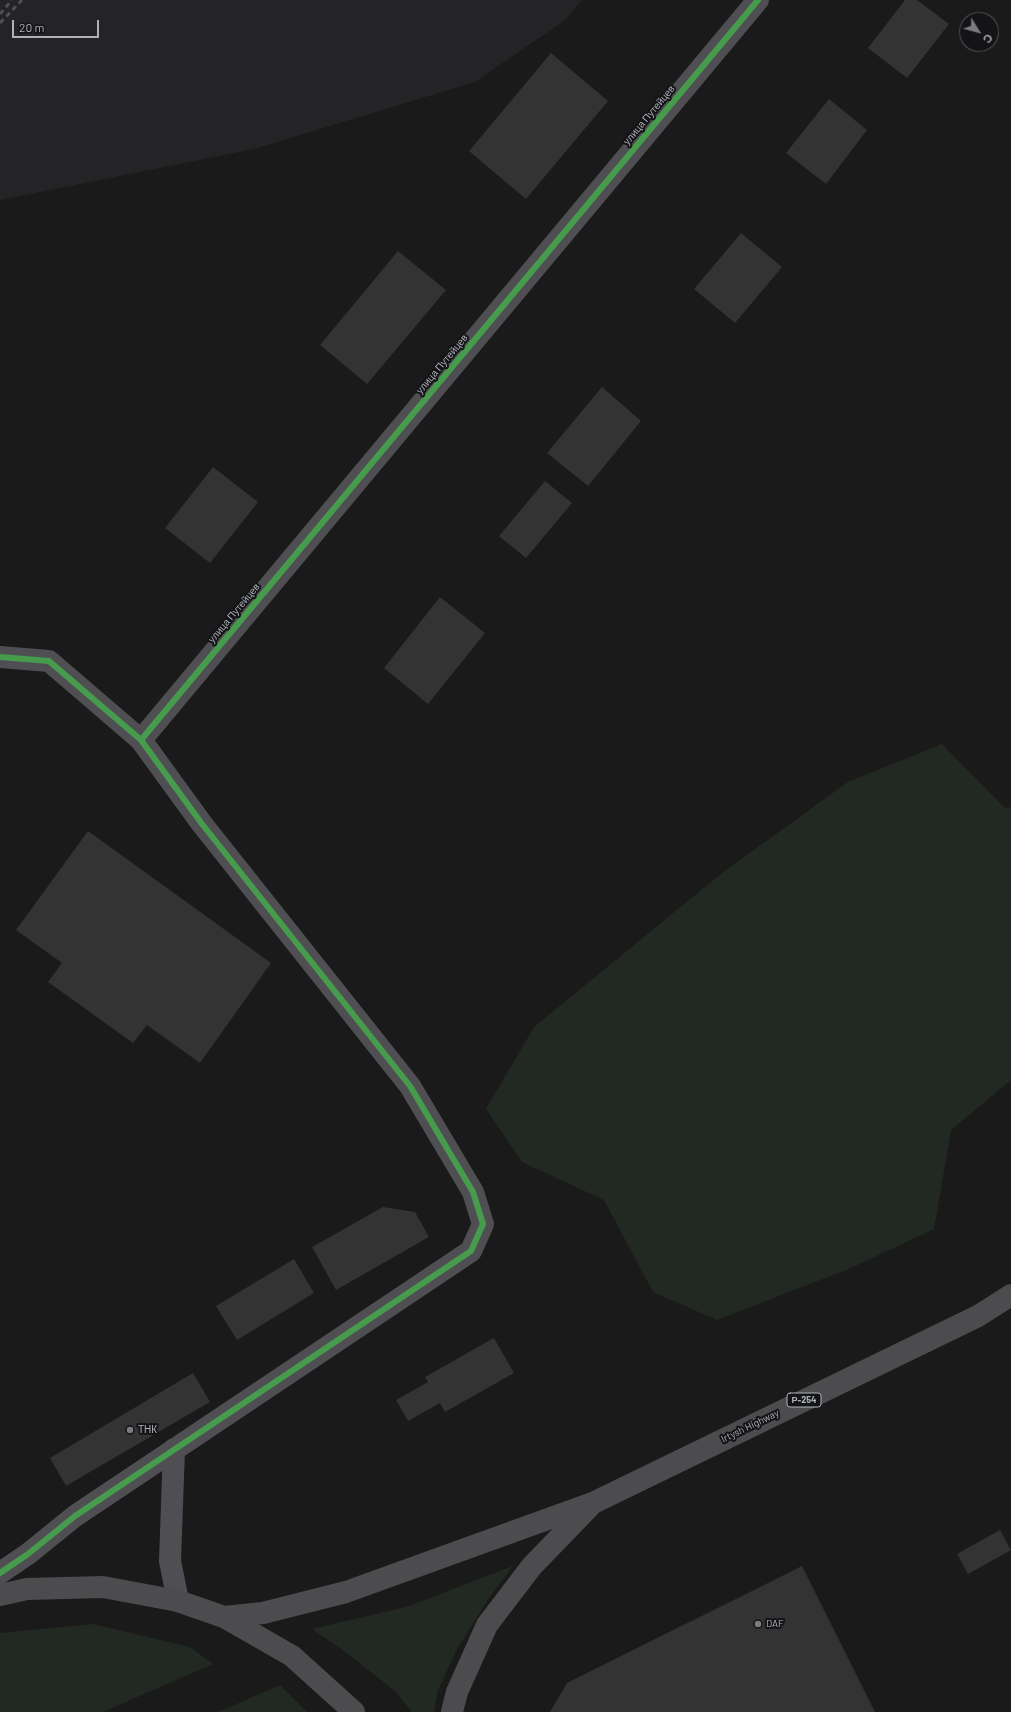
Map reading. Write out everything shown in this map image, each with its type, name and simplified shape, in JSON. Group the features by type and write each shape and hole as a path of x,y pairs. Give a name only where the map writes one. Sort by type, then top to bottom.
{"highway":[{"name":"Irtysh Highway","path":"595,1502 978,1316 1011,1295"},
{"path":"224,1617 263,1613 346,1592 595,1502"},
{"path":"452,1712 457,1692 487,1625 532,1566 595,1502"},
{"path":"0,1595 27,1589 104,1587 178,1601 224,1617 292,1656 354,1712"}],"street":[{"name":"улица Путейцев","path":"141,740 758,0"},
{"path":"0,657 49,661 141,740 202,824 410,1086 474,1192 483,1224 471,1251 75,1516 28,1554 0,1574"},
{"path":"174,1450 170,1561 178,1601"}],"shaded area":[{"path":"0,0 582,0 564,21 475,82 254,149 0,200"},
{"path":"942,744 1005,808 1011,807 1011,1080 951,1130 934,1229 851,1268 717,1320 653,1292 604,1200 522,1162 486,1109 534,1027 722,873 848,782"},
{"path":"513,1566 489,1598 456,1651 438,1690 434,1712 412,1712 396,1692 343,1650 312,1629 406,1607"},
{"path":"93,1624 190,1647 213,1664 103,1712 0,1712 0,1633"},
{"path":"280,1685 307,1712 218,1712"}],"building":[{"path":"905,0 917,0 949,24 907,78 868,48"},
{"path":"551,53 608,101 526,199 469,151"},
{"path":"829,99 867,130 826,184 786,153"},
{"path":"741,233 782,267 735,323 694,289"},
{"path":"398,251 446,290 367,384 320,345"},
{"path":"602,387 641,421 588,486 547,453"},
{"path":"213,467 258,502 210,563 165,528"},
{"path":"545,481 572,503 526,558 499,536"},
{"path":"440,597 485,633 428,704 384,668"},
{"path":"88,831 271,963 200,1063 147,1025 133,1043 48,982 62,963 16,930"},
{"path":"383,1207 415,1212 429,1237 336,1290 312,1247"},
{"path":"294,1259 314,1293 237,1340 216,1306"},
{"path":"494,1338 514,1373 445,1412 440,1403 408,1421 396,1400 428,1382 425,1377"},
{"name":"ТНК","path":"193,1373 210,1402 66,1486 50,1458"},
{"path":"1000,1530 1011,1550 968,1574 957,1554"},
{"name":"DAF","path":"802,1566 875,1712 550,1712 567,1683"}],"railway":[{"path":"0,14 12,0"},
{"path":"0,23 22,0"}],"cycle path":[{"path":"141,740 758,0"},
{"path":"0,657 49,661 141,740 202,824 410,1086 473,1192 483,1224 471,1251 75,1516 28,1554 0,1573"}],"place":[{"name":"ТНК","path":"130,1430"},
{"name":"DAF","path":"758,1624"}]}
